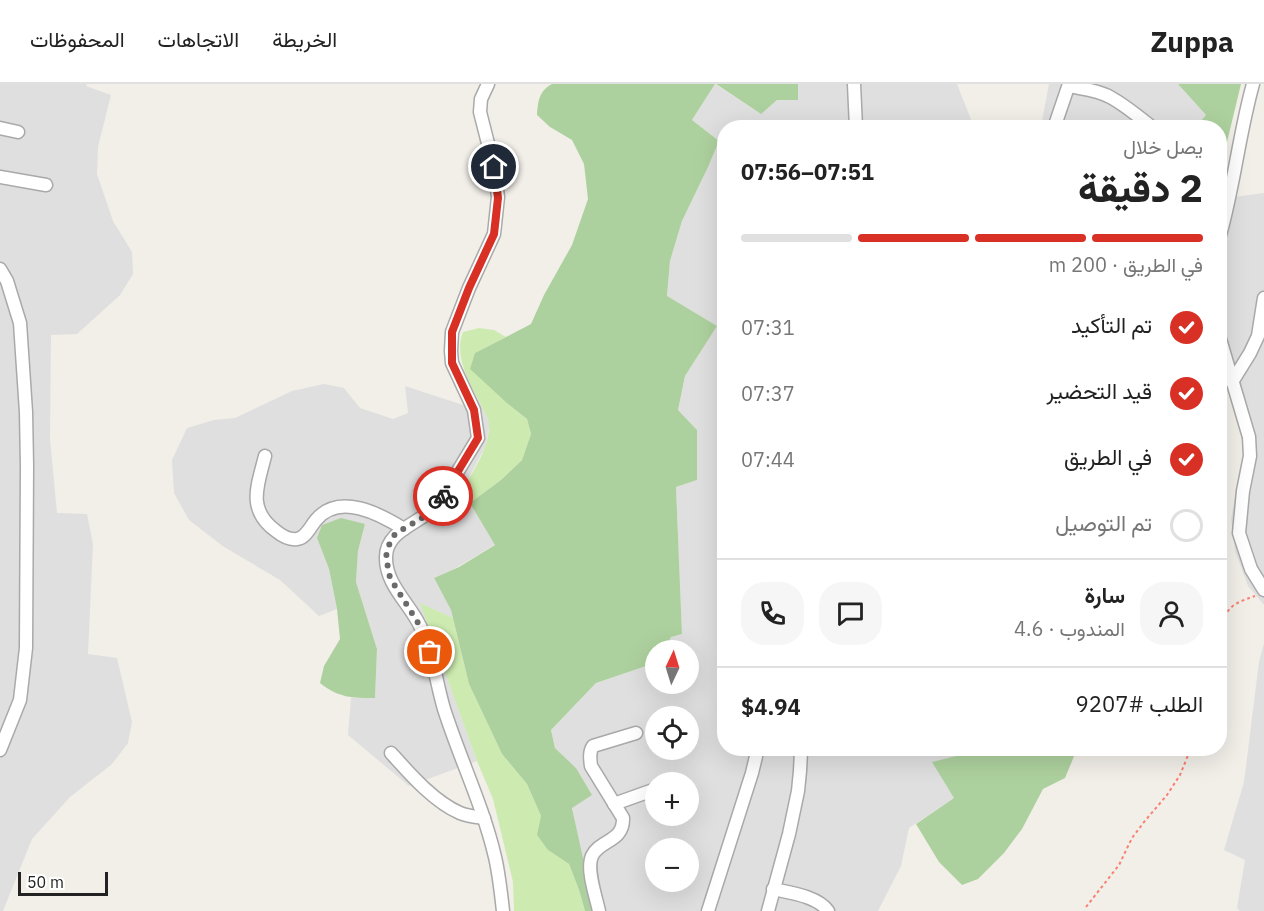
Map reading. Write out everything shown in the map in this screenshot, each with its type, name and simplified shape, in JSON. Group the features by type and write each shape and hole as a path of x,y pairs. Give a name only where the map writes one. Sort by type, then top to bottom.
{"street":[{"path":"488,84 481,99 480,112 494,167 498,198 494,234 452,332 451,351 452,363 474,410 478,438 432,512 395,534 386,557 390,578 420,626 430,652 444,709 484,818 495,857 503,911"},
{"path":"854,84 856,120"},
{"path":"1227,209 1253,84"},
{"path":"1057,120 1069,85 1109,96 1142,120"},
{"path":"0,128 18,132"},
{"path":"0,177 46,185"},
{"path":"0,269 7,281 20,323 27,466 27,648 20,700 0,748"},
{"path":"1232,382 1250,354 1258,336 1264,298"},
{"path":"1227,364 1249,437 1250,456 1243,491 1239,533 1261,592"},
{"path":"265,456 256,504 268,525 278,533 299,539 324,512 333,507 363,508 404,529"},
{"path":"599,911 592,884 591,858 595,851 621,831 623,818 591,766 591,750 593,746 636,733"},
{"path":"391,753 410,774 452,809 462,814 484,818"},
{"path":"708,911 756,756"},
{"path":"768,911 789,834 798,791 801,756"},
{"path":"614,804 645,793"},
{"path":"773,889 823,904 828,911"}],"path":[{"path":"1227,611 1235,604 1261,592"},
{"path":"1086,907 1119,865 1132,838 1167,795 1180,775 1188,756"}],"shaded area":[{"path":"0,84 87,84 86,86 111,95 98,147 97,174 113,221 132,252 133,274 120,295 77,334 51,335 50,439 57,513 87,514 93,544 88,654 117,658 132,722 128,743 112,764 70,797 32,839 3,911 0,911"},
{"path":"715,84 761,114 777,100 797,100 798,84 957,84 971,120 717,120 717,139 692,120"},
{"path":"1049,84 1178,84 1206,115 1202,120 1042,120"},
{"path":"717,146 717,326 667,297 670,261 682,221"},
{"path":"1264,193 1264,605 1248,586 1235,551 1231,519 1239,473 1245,454 1239,425 1227,388 1227,198"},
{"path":"717,326 717,756 971,756 954,798 909,828 901,866 878,911 593,911 572,807 576,768 555,748 551,730 596,683 645,666 645,694 699,694 699,640 670,640 671,637 682,634 676,487 697,480 697,430 678,410 685,376"},
{"path":"324,384 344,388 360,408 393,419 408,413 405,386 466,406 478,399 490,422 486,445 461,493 496,544 434,578 453,618 421,604 477,761 409,786 348,735 351,698 375,697 377,649 356,582 358,551 365,524 317,538 329,569 337,609 319,616 280,580 224,547 189,520 174,493 172,460 187,428 214,420 235,418 292,391"},
{"path":"1264,643 1264,911 1240,911 1237,908 1245,860 1224,850 1244,782 1259,662"}],"green space":[{"path":"552,84 715,84 692,120 717,139 717,146 682,221 670,261 667,296 717,326 685,376 678,410 697,430 697,480 676,487 682,634 671,637 670,640 645,640 645,666 596,683 551,730 555,748 576,768 592,795 572,808 593,911 585,911 569,864 548,850 537,835 541,816 527,784 502,754 469,684 451,610 434,578 459,567 495,545 470,503 501,480 522,460 531,434 527,419 470,369 475,353 531,324 544,295 572,245 588,199 584,164 572,140 550,127 537,115 540,97 544,90"},
{"path":"716,84 798,84 798,100 777,100 761,114"},
{"path":"1178,84 1241,84 1227,142 1227,120 1202,120 1206,115"},
{"path":"479,328 494,330 506,337 475,353 508,404 527,419 531,434 522,460 501,480 470,503 461,493 487,442 489,424 465,371 460,341 463,332"},
{"path":"341,518 365,524 358,551 356,582 377,649 375,698 346,696 333,692 320,683 324,666 340,639 329,569 317,538 322,525"},
{"path":"420,603 453,618 469,684 502,754 527,784 541,816 548,850 569,864 585,911 514,911 513,882 493,799"},
{"path":"956,756 1074,756 1065,778 1043,789 1022,829 1004,853 978,879 962,885 939,862 916,824 954,798 932,762"}],"way so far":[{"path":"430,652 420,626 390,578 386,557 395,534 432,512 443,496"}],"route":[{"path":"443,496 478,438 474,410 452,363 452,332 494,234 498,198 494,167"}]}
